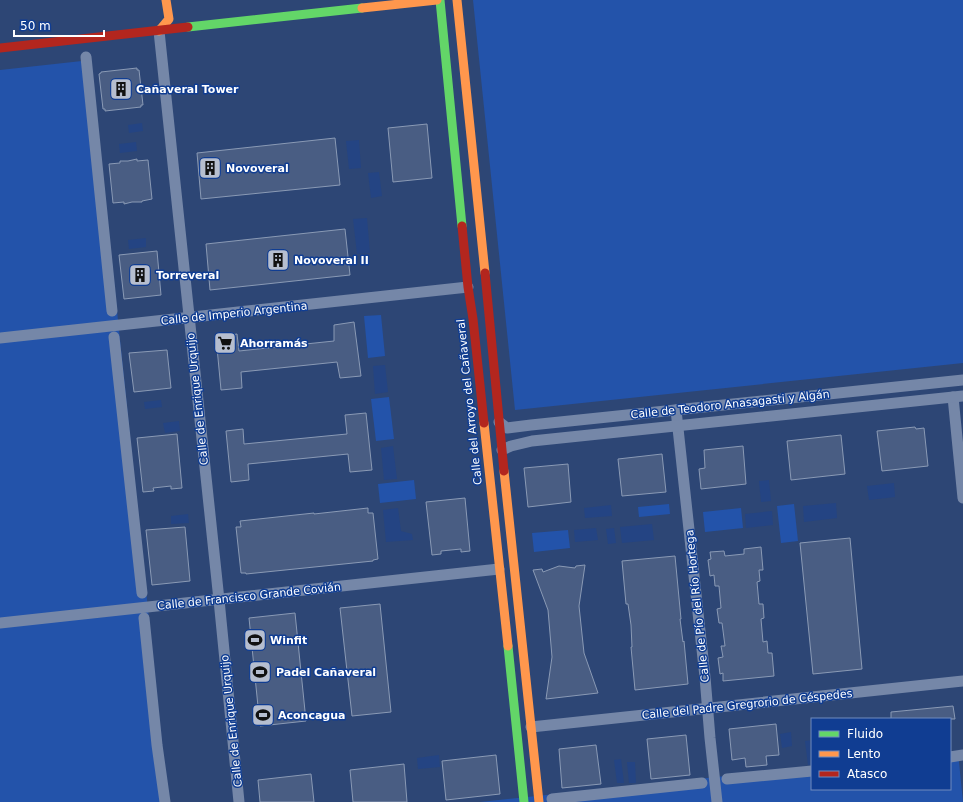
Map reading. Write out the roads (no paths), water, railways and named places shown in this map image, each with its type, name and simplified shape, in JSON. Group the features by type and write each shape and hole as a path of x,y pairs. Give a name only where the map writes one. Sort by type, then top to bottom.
{"main road":[{"path":"158,31 169,19 166,0"},
{"path":"0,48 439,0"},
{"name":"Calle del Arroyo del Cañaveral","path":"439,0 468,287 473,319 524,802"},
{"path":"456,0 539,802"}],"street":[{"name":"Calle de Enrique Urquijo","path":"158,31 219,600 239,802"},
{"path":"86,57 112,311"},
{"name":"Calle de Imperio Argentina","path":"0,338 468,287"},
{"path":"114,337 142,593"},
{"name":"Calle de Teodoro Anasagasti y Algán","path":"499,422 507,428 963,380"},
{"name":"Calle de Teodoro Anasagasti y Algán","path":"502,450 511,446 532,441 958,397"},
{"path":"958,397 963,498"},
{"name":"Calle de Pío del Río Hortega","path":"676,410 705,677 716,802"},
{"name":"Calle de Francisco Grande Covián","path":"0,623 499,570"},
{"path":"144,618 164,802"},
{"name":"Calle del Padre Gregrorio de Céspedes","path":"531,727 963,681"},
{"path":"951,756 963,755"},
{"path":"727,779 811,770"},
{"path":"552,799 702,783"}],"place":[{"name":"Cañaveral Tower","path":"121,89"},
{"name":"Novoveral","path":"210,168"},
{"name":"Novoveral II","path":"278,260"},
{"name":"Torreveral","path":"140,275"},
{"name":"Ahorramás","path":"225,343"},
{"name":"Winfit","path":"255,640"},
{"name":"Padel Cañaveral","path":"260,672"},
{"name":"Aconcagua","path":"263,715"}]}
